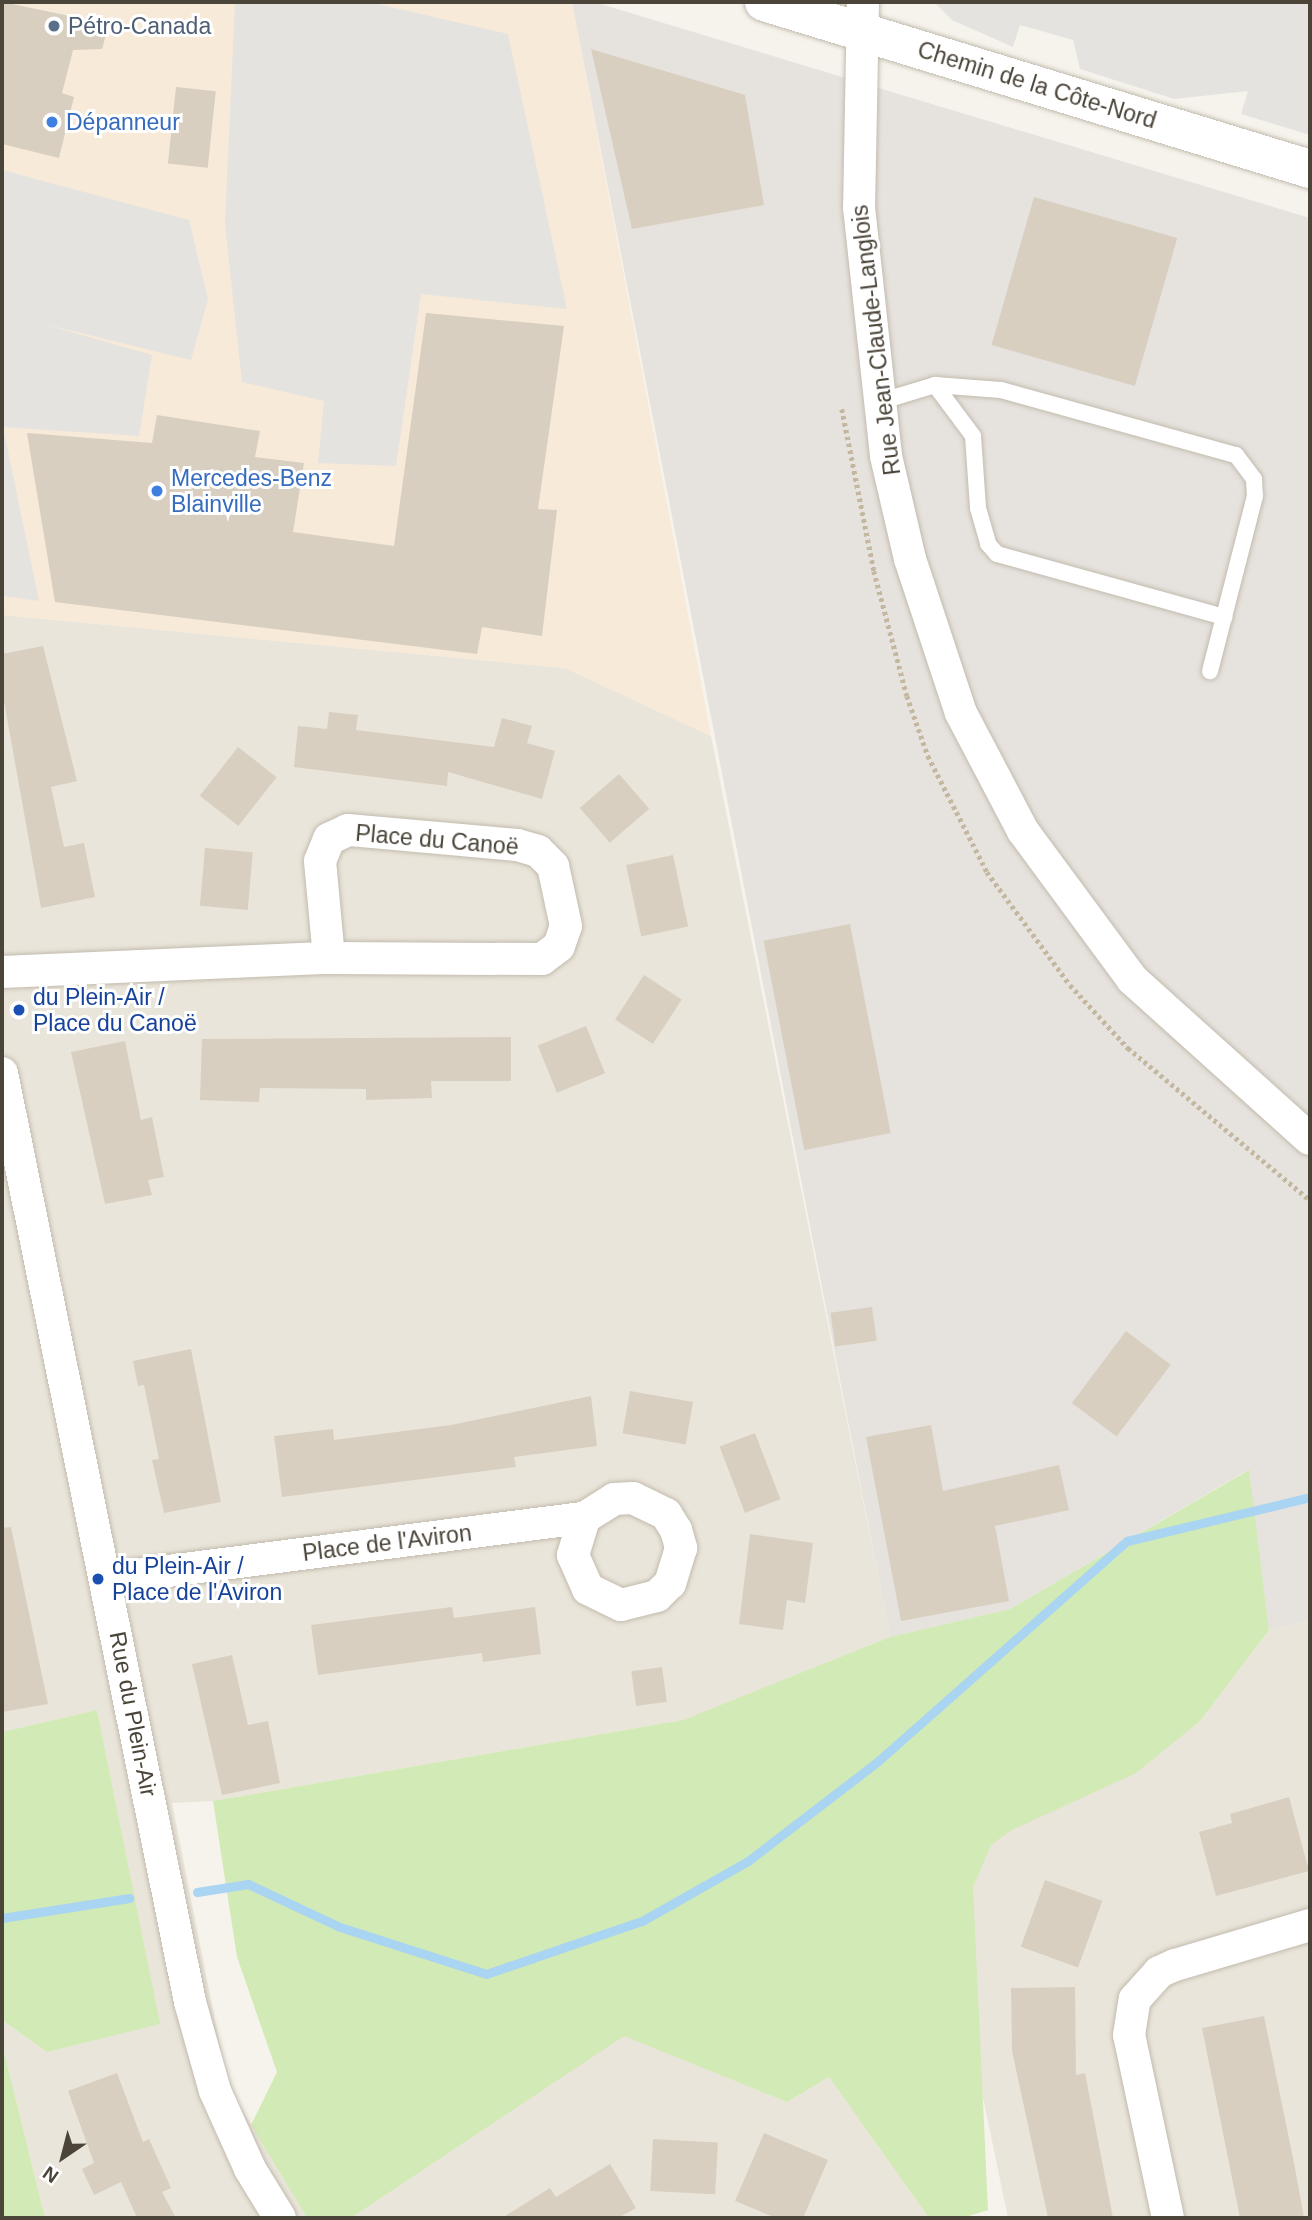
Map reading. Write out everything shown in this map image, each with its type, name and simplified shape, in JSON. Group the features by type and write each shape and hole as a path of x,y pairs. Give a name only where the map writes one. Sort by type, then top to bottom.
{"street":[{"name":"Chemin de la Côte-Nord","path":"764,2 861,16 1310,169"},
{"name":"Rue Jean-Claude-Langlois","path":"861,16 859,208 879,402 910,559 961,713 1023,831 1132,979 1310,1139"},
{"name":"Place du Canoë","path":"2,972 329,958 542,959 559,946 566,926 553,866 538,851 517,845 348,830 329,839 320,861 329,958"},
{"name":"Rue du Plein-Air","path":"2,1073 190,2002 215,2091 250,2169 280,2218"},
{"name":"Place de l'Aviron","path":"106,1578 584,1518"},
{"path":"1168,2218 1129,2035 1135,1999 1159,1972 1175,1965 1310,1926"}],"lane":[{"path":"879,402 935,385 1001,390 1236,455 1254,479 1255,496 1210,671"},
{"path":"935,385 973,436 978,508 988,544 997,554 1224,617"}],"shaded area":[{"path":"2,2 572,2 711,736 565,668 2,615"},
{"path":"235,2 369,2 508,34 567,309 421,294 396,466 318,463 324,401 242,382 225,224"},
{"path":"572,2 594,2 1310,218 1310,1620 1269,1630 1248,1470 1010,1609 890,1637"},
{"path":"934,2 1310,2 1310,135 1241,114 1248,91 1174,99 1080,69 1073,40 1020,25 1013,47 952,20"},
{"path":"2,170 189,220 208,299 191,360 40,323 152,355 139,436 3,427 39,601 2,596"},
{"path":"2,615 565,668 711,736 890,1637 683,1720 213,1801 172,1803 228,2086 307,2218 45,2218 2,2043 2,2020 47,2052 159,2023 97,1710 2,1732"},
{"path":"1310,1620 1310,2218 1008,2218 930,1841 1200,1721 1269,1630"},
{"path":"624,2035 787,2102 829,2077 929,2218 351,2218"}],"green space":[{"path":"1249,1470 1269,1630 1200,1721 1136,1773 1010,1831 991,1845 973,1887 988,2210 962,2218 929,2218 829,2077 787,2102 624,2036 351,2218 307,2218 251,2125 277,2072 237,1957 213,1801 683,1720 890,1637 1010,1609"},
{"path":"97,1710 160,2024 47,2052 2,2020 2,1732"},
{"path":"2,2043 45,2218 2,2218"}],"building":[{"path":"2,2 99,22 107,31 102,49 73,50 62,93 74,97 59,158 2,144"},
{"path":"591,49 745,95 764,205 632,229"},
{"path":"176,87 216,91 208,168 168,164"},
{"path":"1034,197 1177,238 1135,386 992,345"},
{"path":"426,313 564,326 538,509 557,510 542,636 482,627 477,654 55,602 27,433 152,443 157,415 260,431 255,457 304,463 293,532 394,546"},
{"path":"43,646 77,781 51,787 64,847 84,843 95,897 41,908 2,690 2,654"},
{"path":"329,712 358,715 356,730 494,747 502,718 532,726 527,743 555,751 542,799 448,772 447,786 294,767 298,726 327,729"},
{"path":"238,747 277,777 238,826 200,796"},
{"path":"619,774 649,809 610,843 580,808"},
{"path":"205,848 253,852 248,910 200,906"},
{"path":"673,855 688,926 641,936 626,865"},
{"path":"850,924 891,1133 804,1150 764,941"},
{"path":"644,975 682,1000 653,1044 615,1019"},
{"path":"586,1026 605,1073 557,1093 538,1045"},
{"path":"511,1037 511,1081 431,1081 432,1098 366,1100 366,1089 260,1088 259,1102 200,1100 202,1039"},
{"path":"125,1041 141,1120 152,1117 164,1177 148,1180 152,1195 105,1204 71,1052"},
{"path":"872,1307 877,1341 835,1347 830,1313"},
{"path":"1126,1331 1171,1365 1117,1437 1072,1403"},
{"path":"191,1349 221,1502 164,1513 152,1460 159,1459 144,1385 138,1386 133,1361"},
{"path":"630,1391 693,1402 686,1444 623,1433"},
{"path":"591,1396 597,1446 514,1457 516,1467 282,1497 274,1436 333,1429 334,1440 451,1425"},
{"path":"931,1425 943,1491 1059,1465 1069,1510 995,1526 1009,1601 901,1621 866,1437"},
{"path":"755,1433 780,1499 745,1513 720,1447"},
{"path":"11,1527 48,1704 2,1712 2,1528"},
{"path":"750,1534 813,1543 805,1603 787,1600 783,1630 739,1624"},
{"path":"452,1607 454,1618 535,1607 541,1654 483,1662 482,1653 318,1675 311,1625"},
{"path":"232,1655 248,1725 268,1721 280,1783 222,1795 192,1664"},
{"path":"662,1667 667,1702 636,1706 631,1671"},
{"path":"1289,1797 1309,1871 1216,1896 1199,1832 1232,1823 1230,1814"},
{"path":"1045,1880 1102,1901 1078,1968 1021,1947"},
{"path":"1075,1987 1076,2075 1085,2073 1113,2218 1048,2218 1012,2051 1011,1988"},
{"path":"1264,2016 1304,2218 1240,2218 1202,2028"},
{"path":"117,2073 143,2142 149,2139 171,2188 162,2192 176,2218 137,2218 121,2182 94,2195 82,2169 94,2163 68,2091"},
{"path":"764,2133 828,2160 803,2218 776,2218 735,2201"},
{"path":"653,2139 718,2142 715,2194 650,2191"},
{"path":"610,2164 636,2208 618,2218 502,2218 550,2188 556,2197"}],"waterway":[{"path":"197,1892 248,1884 340,1927 486,1974 642,1921 748,1861 877,1762 1127,1541 1310,1497"},
{"path":"2,1918 129,1898"}],"place":[{"name":"Pétro-Canada","path":"54,26"},
{"name":"Dépanneur","path":"52,122"},
{"name":"Mercedes-Benz Blainville","path":"157,491"},
{"name":"du Plein-Air / Place du Canoë","path":"19,1010"},
{"name":"du Plein-Air / Place de l'Aviron","path":"98,1579"}]}
